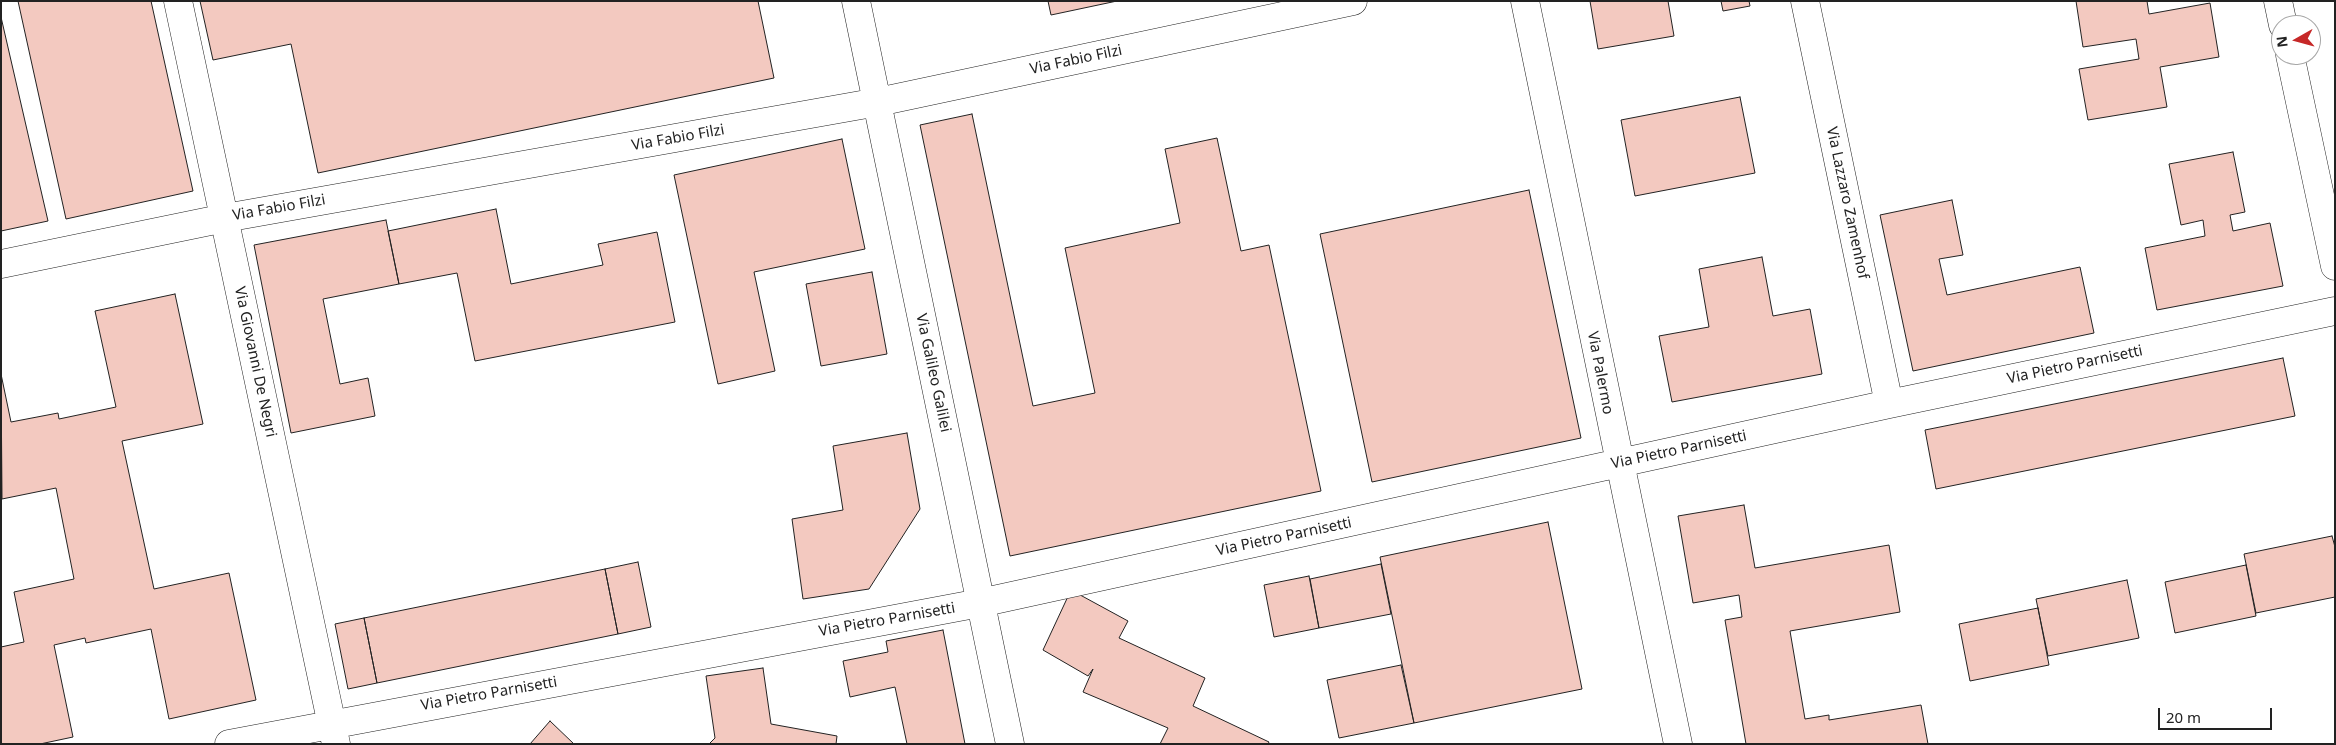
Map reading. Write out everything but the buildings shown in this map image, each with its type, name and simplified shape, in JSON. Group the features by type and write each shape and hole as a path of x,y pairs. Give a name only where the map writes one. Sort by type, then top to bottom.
{"street":[{"name":"Via Giovanni De Negri","path":"178,1 334,733"},
{"name":"Via Galileo Galilei","path":"856,1 1010,744"},
{"name":"Via Fabio Filzi","path":"1,264 225,218 878,102 1353,1"},
{"name":"Via Palermo","path":"1525,1 1618,464 1678,744"},
{"name":"Via Lazzaro Zamenhof","path":"1805,1 1889,404"},
{"path":"2278,1 2281,15"},
{"path":"2292,65 2335,266"},
{"name":"Via Pietro Parnisetti","path":"229,744 334,733 980,603 1889,404 2335,311"}]}
